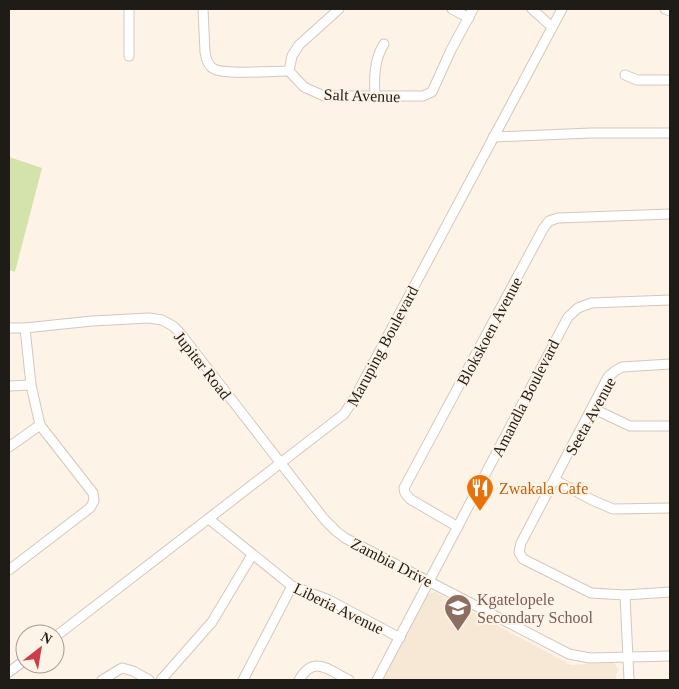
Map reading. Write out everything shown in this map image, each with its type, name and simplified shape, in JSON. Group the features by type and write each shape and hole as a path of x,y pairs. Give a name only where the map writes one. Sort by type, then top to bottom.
{"street":[{"path":"129,9 130,56"},
{"path":"203,9 206,59 214,69 225,72 289,71 292,56 299,45 339,9"},
{"path":"452,9 468,18 473,9"},
{"name":"Maruping Boulevard","path":"65,629 281,464 340,418 348,409 562,9"},
{"path":"665,9 670,11"},
{"path":"536,10 552,27"},
{"name":"Salt Avenue","path":"289,71 304,87 318,94 331,97 423,96 432,92 468,18"},
{"path":"375,97 377,60 379,51 384,44"},
{"path":"625,75 637,80 670,80"},
{"path":"494,137 670,132"},
{"name":"Blokskoen Avenue","path":"458,527 410,499 405,493 404,488 543,229 553,219 563,217 670,214"},
{"name":"Amandla Boulevard","path":"377,680 561,329 573,312 591,303 670,300"},
{"name":"Jupiter Road","path":"9,328 134,318 162,320 180,333 281,464"},
{"path":"9,570 90,508 94,501 92,493 40,425 31,385 25,328"},
{"name":"Seeta Avenue","path":"670,364 618,368 608,377 519,550 520,556 523,559 595,594 626,595 670,592"},
{"path":"9,386 31,385"},
{"path":"592,408 630,426 670,426"},
{"path":"9,447 40,425"},
{"name":"Zambia Drive","path":"281,464 336,532 345,538 569,654 590,658 670,656"},
{"path":"555,480 612,509 670,508"},
{"name":"Liberia Avenue","path":"209,519 292,586 322,597 400,638"},
{"path":"161,680 212,622 252,555"},
{"path":"243,680 292,586"},
{"path":"626,595 629,680"},
{"path":"299,680 308,668 314,665 349,680"},
{"path":"102,680 122,668 133,671 149,680"}],"shaded area":[{"name":"Kgatelopele Secondary School","path":"435,592 571,665 614,663 619,670 616,674 616,680 382,680 427,594"}],"green space":[{"path":"9,157 42,168 15,272 9,270"}],"place":[{"name":"Zwakala Cafe","path":"480,512"},
{"name":"Kgatelopele Secondary School","path":"458,632"}]}
